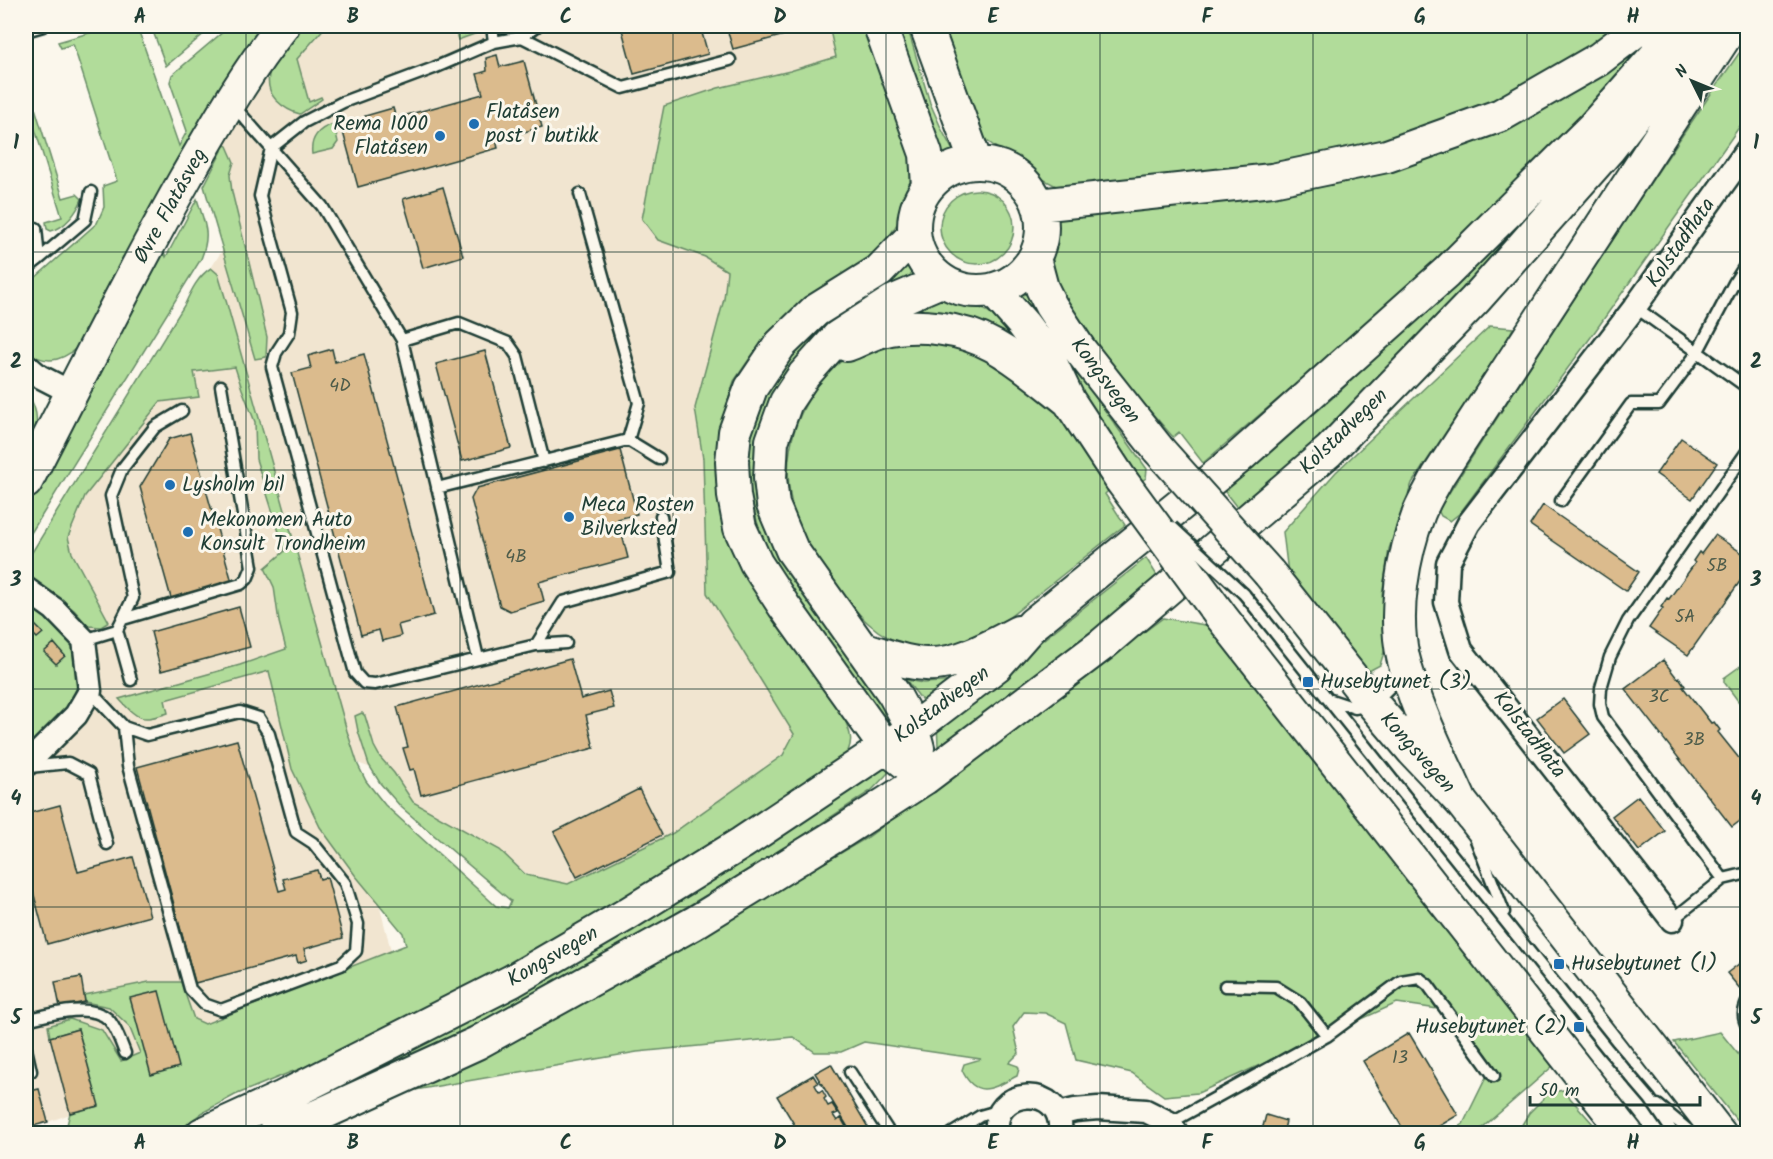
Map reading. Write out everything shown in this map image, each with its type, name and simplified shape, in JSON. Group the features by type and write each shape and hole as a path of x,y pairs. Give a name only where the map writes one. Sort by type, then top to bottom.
{"street":[{"name":"Øvre Flatåsveg","path":"26,482 156,230 222,115 267,45 283,26"},
{"path":"880,26 926,154 928,186"},
{"path":"926,26 976,163"},
{"path":"1038,205 1272,180 1387,156 1501,115 1599,59 1642,26"},
{"name":"Kolstadvegen","path":"885,747 913,729 996,666 1033,624 1237,459 1446,273 1593,127 1682,26"},
{"name":"Kolstadvegen","path":"925,778 1103,644 1329,451 1475,300 1609,149 1705,26"},
{"path":"1461,802 1418,704 1403,656 1400,612 1403,566 1419,513 1438,476 1732,26"},
{"name":"Kolstadflata","path":"1672,920 1461,650 1446,602 1448,563 1468,523 1635,307 1748,149"},
{"path":"976,163 1002,168 1024,183 1038,205 1042,232 1034,258 1017,279 993,290 966,291 941,281 922,261 913,236 916,209 928,186 949,169 976,163"},
{"path":"913,236 879,271 815,311 780,345 751,388 735,432 732,462 734,496 740,528 756,562 784,606 885,747 925,778"},
{"name":"Kongsvegen","path":"1034,258 1042,288 1080,350 1158,449 1269,573 1373,704 1461,802 1720,1134"},
{"path":"925,778 913,729 894,694 792,550 773,505 770,478 772,441 786,402 804,375 838,337 892,302 941,281"},
{"name":"Kongsvegen","path":"993,290 1048,357 1069,401"},
{"path":"824,354 882,331 917,327 953,330 993,345 1023,364 1069,401 1121,480 1220,615 1627,1134"},
{"path":"26,365 39,376 72,393"},
{"path":"26,590 54,609 84,640 90,691 76,715 26,766"},
{"path":"862,648 902,660 926,664 944,663 992,646 1033,624"},
{"name":"Kongsvegen","path":"202,1134 283,1097 512,981 624,916 742,843 885,747"},
{"name":"Kongsvegen","path":"274,1134 477,1043 694,923 925,778"},
{"path":"998,1134 998,1120 1002,1110 1020,1096 1032,1095 1051,1104 1059,1124 1075,1110 1098,1108 1146,1111 1174,1128"}],"lane":[{"path":"26,31 43,26"},
{"path":"492,26 494,42"},
{"path":"537,26 522,37 494,42 434,68 343,102 304,122 271,148 260,196 292,312 289,333 276,353 272,367 355,673 364,683 375,684 536,645 566,643"},
{"path":"522,37 624,88 730,60"},
{"path":"222,115 271,148 322,206 402,340 478,658"},
{"path":"26,269 85,219 91,192"},
{"path":"580,194 639,403 628,440"},
{"path":"36,228 39,259"},
{"path":"1561,501 1631,404 1659,404 1697,353 1748,261"},
{"name":"Kolstadflata","path":"1635,307 1748,388"},
{"path":"402,340 459,323 508,343 517,356 544,462"},
{"path":"123,619 241,584 247,579 252,567 221,386"},
{"path":"131,681 117,630 133,598 111,496 122,469 155,427 182,411"},
{"path":"438,488 628,440 659,459"},
{"path":"1723,879 1604,717 1600,704 1601,688 1610,657 1628,621 1743,467 1748,450"},
{"path":"1121,480 1244,594 1608,1050 1650,1099 1674,1134"},
{"path":"536,645 563,602 670,572 661,516"},
{"path":"84,640 117,630"},
{"path":"1328,699 1355,708 1373,704 1393,684 1403,656"},
{"path":"90,691 124,727 147,735 240,712 259,718 270,734 296,832 313,843 345,883 358,924 356,951 341,965 221,1010 204,1004 190,989 128,766 124,727"},
{"path":"26,766 68,763 88,774 107,844"},
{"path":"1461,802 1508,923"},
{"name":"Kolstadflata","path":"1672,920 1723,879 1748,873"},
{"path":"1174,1128 1327,1036 1401,981 1419,978 1428,985 1494,1076"},
{"path":"1225,986 1276,987 1300,1002 1327,1036"},
{"path":"1748,1000 1743,1011 1744,1021 1748,1028"},
{"path":"26,1020 78,1011 94,1012 108,1020 125,1053"},
{"path":"26,1049 31,1071 26,1073"},
{"path":"850,1072 890,1134"},
{"path":"1650,1099 1693,1134"},
{"path":"951,1134 980,1116 1002,1110"}],"shaded area":[{"path":"300,26 829,26 837,57 718,88 658,240 705,257 727,271 724,299 695,408 703,459 707,593 794,734 783,754 673,833 568,884 526,874 500,850 413,802 394,773 382,772 341,757 402,993 26,1130 26,563 191,291 204,273 211,268 235,230 220,143"}],"green space":[{"path":"113,26 137,26 179,146 187,131 170,82 172,75 230,26 268,26 85,340 64,356 50,360 42,359 26,351 26,286 97,223 104,207 103,186 117,181 73,44 61,48 58,42"},
{"path":"151,26 213,26 166,66"},
{"path":"300,26 326,26 297,59 309,102 321,97 322,99 300,114 276,100 270,91 268,81 274,61"},
{"path":"454,26 483,26 477,33 458,40"},
{"path":"829,26 865,26 911,158 910,186 897,224 881,250 796,307 770,332 734,381 719,430 717,496 726,531 841,711 848,726 850,745 840,765 655,886 346,1054 291,1072 235,1095 202,1113 175,1133 50,1133 67,1125 70,1113 98,1106 78,1029 50,1037 48,1026 70,1019 102,1030 121,1061 140,1053 129,1026 109,1007 85,1002 84,995 149,982 181,982 194,1019 205,1024 406,945 403,933 355,875 320,827 292,769 269,671 165,700 168,713 151,718 136,715 119,699 240,665 286,649 274,587 265,568 285,551 256,459 255,422 235,367 194,372 199,397 160,402 85,496 68,537 72,553 109,622 101,627 88,626 74,610 26,574 26,562 185,304 195,284 211,268 218,274 225,297 358,765 366,781 385,805 496,906 508,908 511,901 401,807 380,783 369,765 355,716 362,713 365,716 374,746 380,757 394,773 413,802 500,850 526,875 568,884 673,833 783,755 794,734 707,593 703,459 695,408 724,299 727,271 705,257 658,240 642,219 664,106 718,88 790,71 836,57"},
{"path":"893,26 907,26 930,103 953,151 940,157"},
{"path":"935,26 1626,26 1548,79 1412,136 1248,170 1058,187 1039,177 1023,162 987,141 972,125"},
{"path":"1661,26 1671,26 1468,239 1339,352 1291,388 1203,463 1179,432 1173,437 1106,361 1063,303 1055,277 1052,253 1056,218 1118,213 1207,200 1609,67"},
{"path":"1747,42 1747,116 1591,337 1460,513 1450,521 1441,516 1438,510 1552,333 1628,216"},
{"path":"26,79 63,198 77,194 82,199 70,219 61,227 51,231 47,229 46,222 62,217 26,100"},
{"path":"334,124 338,142 333,149 312,154 312,144 316,135 319,131"},
{"path":"1601,134 1500,260 1243,515 1225,492 1337,394 1430,306"},
{"path":"220,143 227,146 234,162 230,175 232,192 267,337 266,357 255,359 204,186 222,151"},
{"path":"977,190 991,193 1003,201 1011,213 1014,227 1011,241 1003,253 991,261 977,264 963,261 951,253 943,241 940,227 943,213 951,201 963,193"},
{"path":"197,199 206,235 201,259 26,541 26,510 163,249 166,257"},
{"path":"906,263 916,277 835,325 800,354 782,379 768,407 762,515 775,551 882,702 893,728 878,719 819,637 791,595 765,547 751,497 749,457 751,438 763,400 784,365 816,333"},
{"path":"1028,288 1037,313 1046,328 1147,469 1146,478 1143,480 1138,479 1012,299"},
{"path":"930,299 965,304 990,313 1006,324 1031,350 875,321"},
{"path":"1490,326 1513,328 1412,483 1389,549 1382,595 1389,636 1380,665 1367,672 1288,573 1283,532 1336,472"},
{"path":"888,340 977,346 1053,405 1111,488 1105,494 1125,525 994,629 975,640 952,647 926,649 914,647 889,638 868,623 850,603 807,543 791,501 788,465 790,448 809,398 828,373 847,357 861,349"},
{"path":"26,391 34,407 36,422 26,453"},
{"path":"1146,558 1163,585 956,743 938,746 937,721"},
{"path":"26,601 46,616 75,647 78,682 71,706 26,755"},
{"path":"1163,618 1211,626 1553,1066 1475,1134 1448,1133 1463,1124 1493,1063 1451,1011 1397,1003 1198,1093 1164,1096 1132,1073 1076,1060 1066,1023 1045,1013 1024,1012 1013,1027 1019,1053 1009,1063 1018,1066 1017,1076 986,1089 973,1086 962,1070 964,1064 981,1059 864,1042 841,1052 815,1052 793,1037 637,1052 415,1090 640,971 868,837"},
{"path":"1746,662 1748,663 1747,713 1724,682 1724,678"},
{"path":"906,680 923,683 959,681 929,709"},
{"path":"888,753 893,762 888,773 872,790 786,847 663,921 541,988 457,1045 261,1133 223,1134"},
{"path":"1720,1032 1747,1065 1747,1133 1674,1042"},
{"path":"1563,1090 1601,1133 1517,1133 1529,1113 1549,1093"}],"building":[{"path":"621,26 700,26 708,54 634,74"},
{"path":"726,26 818,26 733,49"},
{"path":"497,55 500,67 524,61 542,127 496,140 498,148 358,187 343,132 367,126 365,116 393,108 396,118 483,94 477,74 487,71 486,58"},
{"path":"443,187 463,256 423,268 403,199"},
{"path":"332,349 335,362 364,354 434,615 398,625 401,636 382,641 379,630 361,635 292,373 311,368 308,356"},
{"path":"485,351 511,448 462,461 436,364"},
{"path":"190,433 232,582 171,598 140,487 169,439"},
{"path":"1681,438 1717,463 1692,499 1656,474"},
{"path":"620,450 637,514 618,519 628,558 539,582 544,601 510,611 500,606 471,499 477,488"},
{"path":"1543,505 1639,572 1626,591 1530,525"},
{"path":"1715,535 1748,557 1748,570 1688,655 1649,628 1667,598 1669,599 1695,563 1693,561 1699,552 1701,554"},
{"path":"239,607 250,647 161,671 151,632"},
{"path":"34,624 43,633 37,638 28,629"},
{"path":"54,643 65,656 56,664 44,652"},
{"path":"570,659 581,699 609,691 614,708 586,715 594,748 421,795 414,769 410,770 403,748 408,747 397,707"},
{"path":"1663,660 1677,678 1679,677 1685,686 1683,687 1711,723 1714,722 1720,730 1718,732 1748,767 1748,819 1744,818 1732,827 1625,689"},
{"path":"1563,699 1590,734 1564,753 1537,718"},
{"path":"237,740 279,891 286,889 283,879 317,870 320,879 327,877 343,938 304,949 307,960 298,963 296,956 195,983 137,767"},
{"path":"639,789 662,835 577,877 554,832"},
{"path":"1638,796 1665,831 1639,851 1612,816"},
{"path":"60,805 78,872 133,857 150,916 47,944 26,865 26,814"},
{"path":"1748,957 1748,985 1741,990 1727,973"},
{"path":"81,977 85,1002 60,1007 55,982"},
{"path":"159,991 179,1067 151,1075 130,998"},
{"path":"78,1029 99,1106 70,1113 50,1037"},
{"path":"1409,1033 1458,1115 1426,1134 1406,1134 1363,1061"},
{"path":"831,1064 872,1134 852,1134 815,1073"},
{"path":"813,1075 818,1083 815,1085 819,1092 822,1090 828,1106 832,1104 838,1113 833,1115 837,1121 841,1118 846,1127 842,1130 844,1134 800,1134 777,1096"},
{"path":"39,1089 48,1122 26,1128 26,1092"},
{"path":"1266,1115 1286,1121 1283,1134 1261,1134"},
{"path":"527,1128 528,1134 513,1134 512,1131"}],"place":[{"name":"Flatåsen post i butikk","path":"474,124"},
{"name":"Rema 1000 Flatåsen","path":"440,136"},
{"name":"Lysholm bil","path":"170,485"},
{"name":"Meca Rosten Bilverksted","path":"569,517"},
{"name":"Mekonomen Auto Konsult Trondheim","path":"188,532"},
{"name":"Husebytunet (3)","path":"1308,682"},
{"name":"Husebytunet (1)","path":"1559,964"},
{"name":"Husebytunet (2)","path":"1579,1027"}]}
